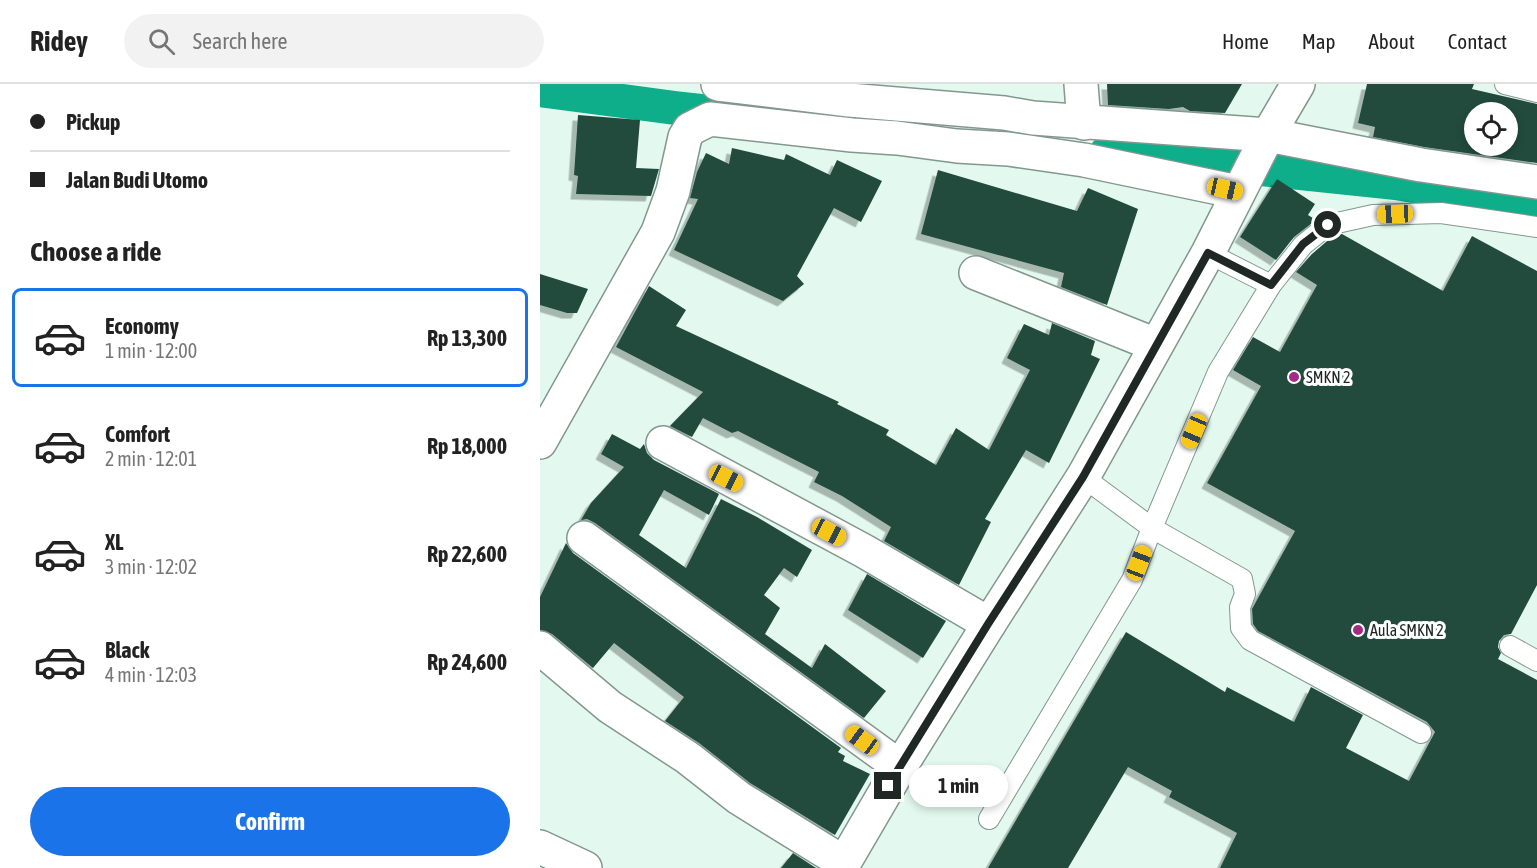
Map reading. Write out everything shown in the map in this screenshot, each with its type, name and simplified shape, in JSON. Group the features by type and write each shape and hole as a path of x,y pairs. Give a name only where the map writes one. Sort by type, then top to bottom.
{"street":[{"path":"718,84 1004,99 1033,118 1264,142 1537,183"},
{"path":"1081,84 1084,123"},
{"path":"540,648 610,707 688,758 739,798 842,865 988,624 1083,477 1208,253 1264,142 1298,84"},
{"path":"540,442 658,232 673,191 690,129 710,119 1019,151 1241,187"},
{"path":"976,273 1156,345"},
{"path":"663,443 864,551 988,624"},
{"path":"585,538 900,767"},
{"path":"540,847 585,868"}],"lane":[{"path":"1505,84 1537,92"},
{"path":"989,819 1132,580 1218,372 1271,285 1303,244 1328,225 1373,215 1441,213 1537,227"},
{"path":"1208,253 1271,285"},
{"path":"1083,477 1152,528 1242,579 1245,594 1240,607 1241,628 1250,640 1421,733"},
{"path":"1510,646 1537,661"}],"building":[{"path":"1107,84 1242,84 1225,113 1190,111 1183,107 1169,109 1108,105"},
{"path":"1367,84 1474,84 1472,89 1537,104 1537,163 1488,156 1518,156 1518,102 1464,102 1464,153 1373,137 1375,127 1358,123"},
{"path":"578,115 640,120 636,168 659,169 651,196 576,194 578,176 574,175"},
{"path":"732,148 784,160 786,154 830,175 837,160 882,181 861,222 834,208 797,276 804,284 783,301 674,250 698,199 690,198 697,172 706,153 729,164"},
{"path":"938,170 1077,211 1088,188 1138,209 1107,305 1061,287 1064,273 921,234"},
{"path":"1277,179 1315,204 1308,215 1316,220 1294,237 1276,260 1240,237"},
{"path":"1342,234 1443,291 1472,236 1537,271 1537,585 1511,634 1504,635 1499,641 1498,647 1501,653 1498,659 1537,680 1537,868 1220,868 1237,833 1169,797 1172,791 1128,767 1068,868 988,868 1126,632 1225,692 1227,687 1294,722 1311,687 1363,715 1346,748 1409,781 1435,732 1427,722 1258,631 1253,624 1252,609 1295,531 1207,483 1261,386 1233,370 1253,337 1280,352 1317,285 1296,272 1333,236"},
{"path":"540,274 588,289 577,313 567,313 540,305"},
{"path":"649,286 686,310 676,326 839,402 837,404 889,430 886,435 936,465 956,428 989,450 1030,370 1007,358 1024,324 1049,335 1052,323 1095,341 1091,355 1100,359 1049,463 1026,450 985,519 991,522 959,585 884,541 891,527 842,496 814,482 819,472 738,431 732,433 703,418 692,437 670,426 703,392 616,347"},
{"path":"612,434 640,449 644,444 647,453 654,460 719,494 709,515 664,490 639,535 686,568 721,499 757,517 812,550 797,577 784,568 764,595 780,608 765,634 812,668 825,644 886,691 864,718 595,523 587,519 581,520 591,503 624,467 601,454"},
{"path":"566,543 573,553 841,748 838,752 845,756 843,761 870,774 835,835 750,783 699,743 665,721 684,697 614,643 593,668 552,634 540,630 540,597"},
{"path":"867,574 946,621 923,658 848,610"},
{"path":"793,853 816,868 781,868"}],"waterway":[{"path":"540,90 737,115"},
{"path":"1106,153 1396,183 1537,208"}],"place":[{"name":"SMKN 2","path":"1294,377"},
{"name":"Aula SMKN 2","path":"1358,630"}],"route":[{"path":"888,786 988,624 1083,477 1208,253 1271,285 1303,244 1328,225"}]}
